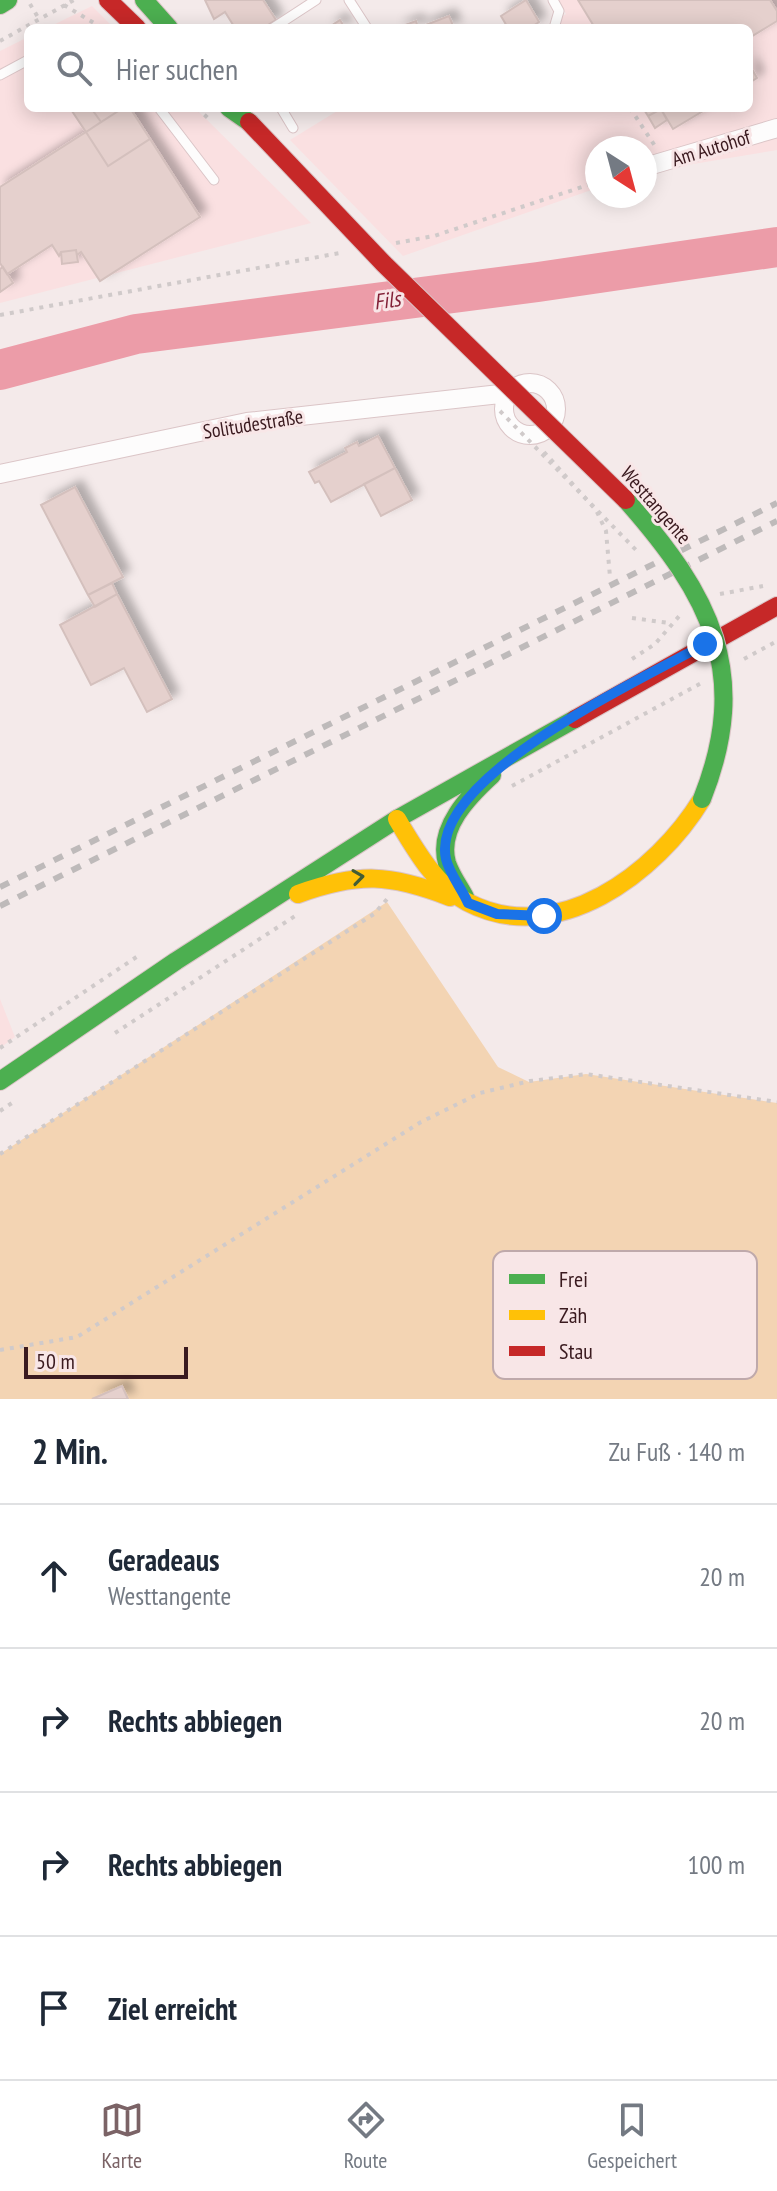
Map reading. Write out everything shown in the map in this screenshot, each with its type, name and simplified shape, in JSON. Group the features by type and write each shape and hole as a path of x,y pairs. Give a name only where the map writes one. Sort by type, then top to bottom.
{"main road":[{"path":"0,5 8,0"},
{"path":"108,0 133,24"},
{"path":"144,0 165,24"},
{"name":"Westtangente","path":"244,115 403,284 595,467 669,550 699,600 721,659 726,719 720,757 702,799 676,840 640,873 590,901 544,916 497,914 468,903 437,879 397,819"},
{"path":"0,1081 397,819 777,606"},
{"path":"468,903 446,858 449,829 470,795 525,745"},
{"path":"257,909 359,874 401,878 468,903"}],"street":[{"name":"Am Autohof","path":"657,164 777,128"},
{"name":"Solitudestraße","path":"0,474 247,422 509,393 520,385 539,384 555,398 556,417 545,432 529,436"},
{"path":"509,393 504,408 511,428 529,436"}],"lane":[{"path":"279,24 316,0"},
{"path":"349,0 364,24"},
{"path":"553,0 559,11 555,24"},
{"path":"0,75 24,62"},
{"path":"162,112 214,180"},
{"path":"283,112 293,128"}],"path":[{"path":"28,0 39,19"},
{"path":"30,24 74,0"},
{"path":"64,5 95,24"},
{"path":"0,41 24,27"},
{"path":"633,112 666,161"},
{"path":"394,244 434,236 585,186"},
{"path":"0,315 342,253"},
{"path":"529,436 596,510 606,531 610,577"},
{"path":"712,596 765,585"},
{"path":"678,606 683,616"},
{"path":"627,662 655,644 669,623 689,607"},
{"path":"632,618 669,623"},
{"path":"736,663 777,641"},
{"path":"700,675 702,687"},
{"path":"505,790 709,678"},
{"path":"0,1154 374,914 387,902 389,891"},
{"path":"103,1041 304,911"},
{"path":"0,1350 77,1337 421,1122 480,1093 530,1081 586,1074 777,1102"},
{"path":"0,1111 25,1094"}],"shaded area":[{"path":"558,0 777,0 777,150 657,170 657,136 585,136 585,192 403,256 290,140 336,112 753,112 753,24 550,24 566,14"},
{"path":"92,6 110,24 55,24"},
{"path":"24,39 24,112 199,112 311,223 0,303 0,51"},
{"path":"387,902 498,1067 529,1082 586,1074 777,1103 777,1399 0,1399 0,1154"},
{"path":"0,999 15,1037 0,1048"}],"building":[{"path":"205,0 263,0 276,20 270,24 232,24 225,12 214,19"},
{"path":"526,0 539,22 506,24 501,16"},
{"path":"578,0 770,0 777,11 777,21 753,36 753,24 593,24"},
{"path":"449,16 452,24 428,24"},
{"path":"73,112 94,112 101,122 86,132"},
{"path":"94,112 117,112 101,122"},
{"path":"117,112 133,112 150,139 108,166 86,132"},
{"path":"663,112 701,112 673,129"},
{"path":"663,112 667,120 655,128 648,116"},
{"path":"86,132 108,166 150,139 200,217 100,281 81,252 77,255 76,250 61,252 59,256 52,245 7,274 0,263 0,187"},
{"path":"76,250 78,262 62,264 61,252"},
{"path":"3,267 13,283 0,292 0,269"},
{"path":"378,436 395,468 331,502 319,481 315,483 309,472 347,452 345,448 357,442 359,446"},
{"path":"395,468 412,500 381,516 364,484"},
{"path":"75,487 123,577 88,595 41,505"},
{"path":"112,583 117,594 95,607 88,595"},
{"path":"117,594 172,699 147,712 124,668 91,685 60,625"},
{"path":"122,1386 128,1399 92,1399"}],"waterway":[{"name":"Fils","path":"0,370 136,334 538,282 777,247"}],"railway":[{"path":"0,887 777,503"},
{"path":"0,906 777,521"}],"traffic: fast":[{"path":"0,5 8,0"},
{"path":"144,0 165,24"},
{"path":"235,112 249,122"},
{"path":"626,500 680,569 700,603 714,638 722,674 723,712 717,754 702,799"},
{"path":"0,1081 176,961 397,819 575,719"},
{"path":"465,897 447,863 447,837 457,814 492,775"}],"traffic: slow":[{"path":"397,819 427,865 456,895 501,914 535,916 569,910 601,896 632,877 683,827 702,799"},
{"path":"298,894 339,882 374,879 410,884 450,897"}],"traffic: jam":[{"path":"108,0 133,24"},
{"path":"249,122 384,264 626,500"},
{"path":"575,719 777,606"}],"route":[{"path":"544,916 497,914 468,903 446,858 449,829 470,795 525,745 705,644"}]}
